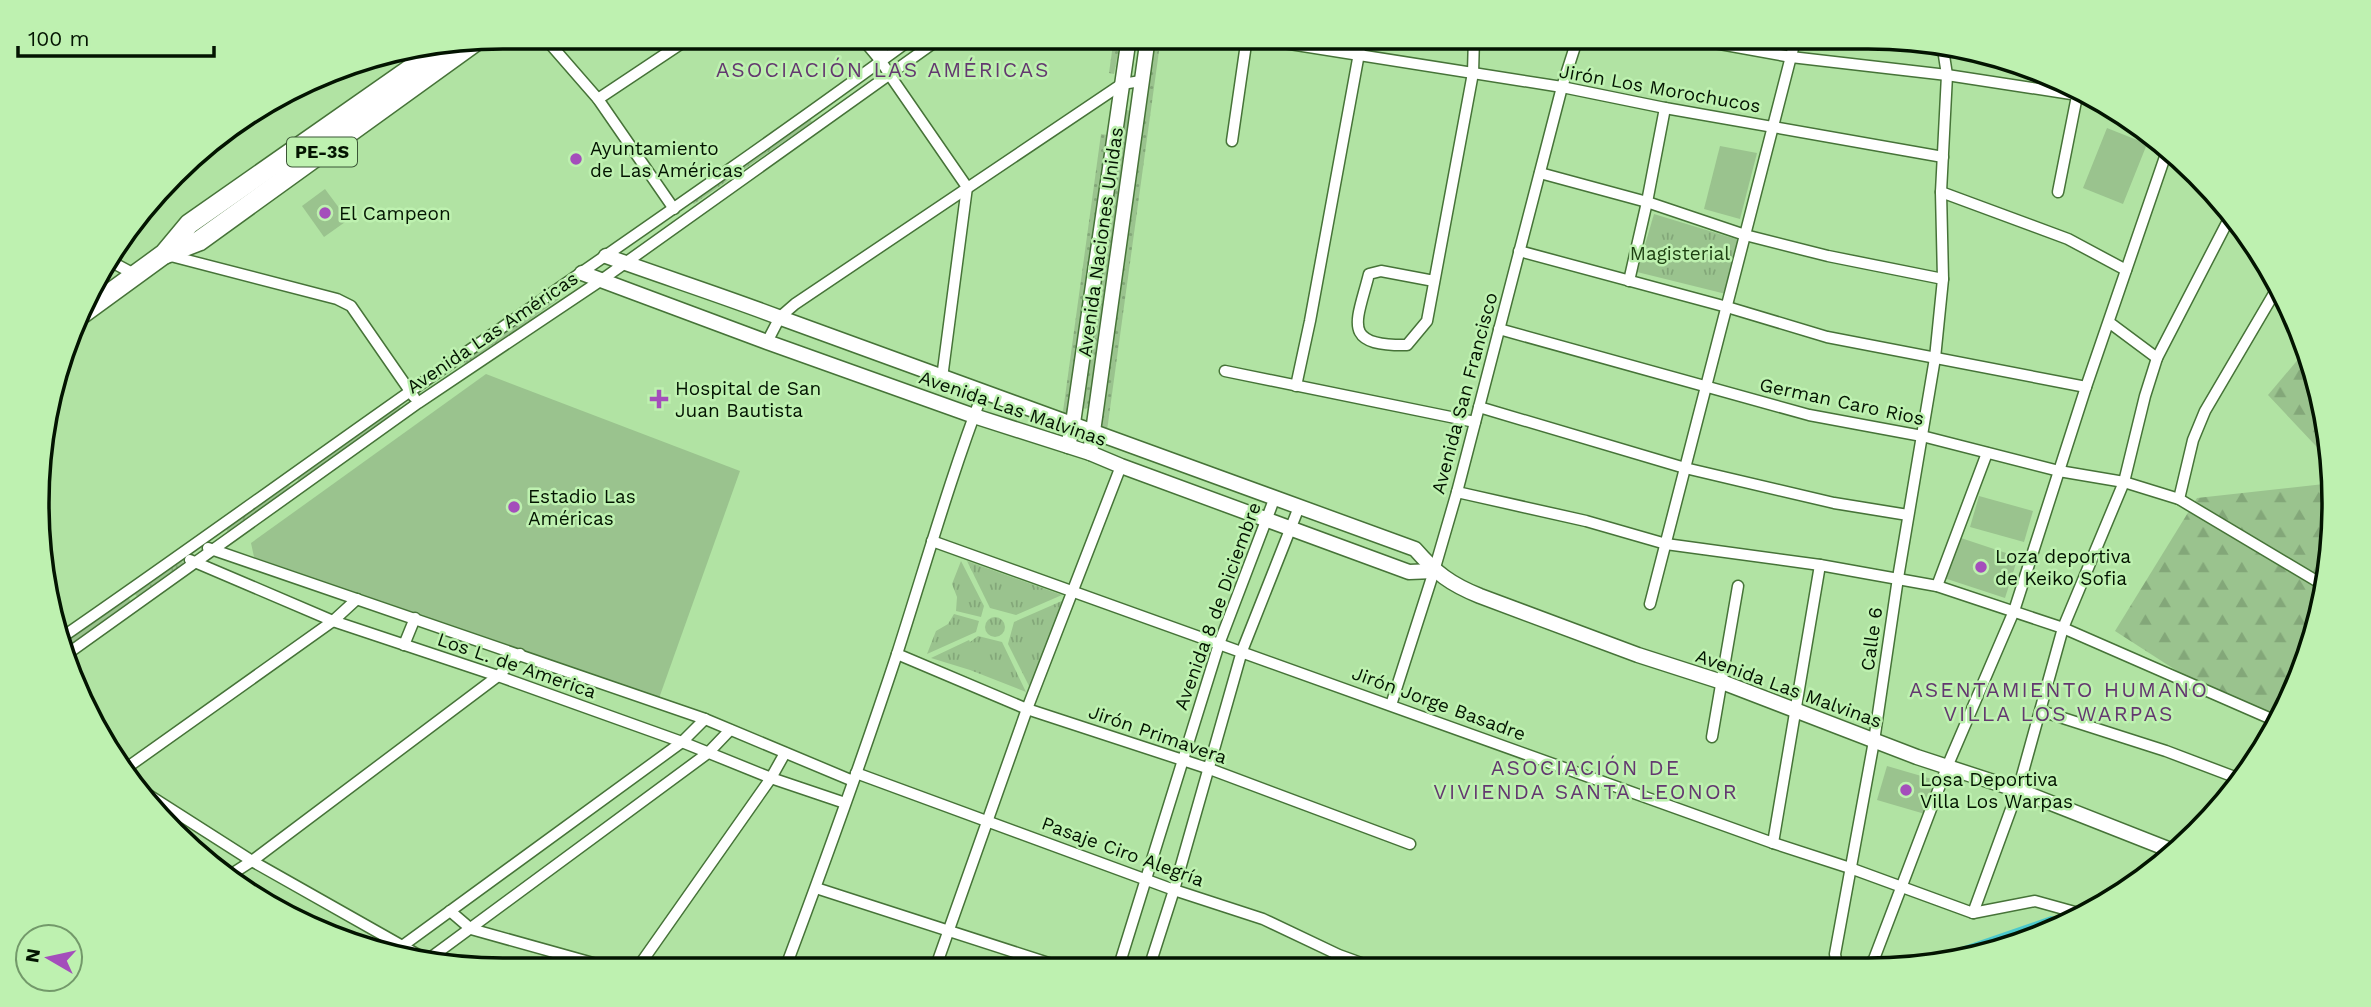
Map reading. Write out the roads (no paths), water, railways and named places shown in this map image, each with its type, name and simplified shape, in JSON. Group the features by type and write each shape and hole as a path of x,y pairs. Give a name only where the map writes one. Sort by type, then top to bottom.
{"highway":[{"name":"PE-3S","path":"164,254 199,241 462,51"},
{"name":"PE-3S","path":"95,305 164,254 189,225 430,55"}],"street":[{"path":"554,49 597,99 674,209"},
{"path":"597,99 673,49"},
{"path":"871,49 882,60 967,187 942,379"},
{"path":"882,49 882,60"},
{"name":"Avenida Las Américas","path":"68,633 198,544 410,391 674,209 897,49"},
{"name":"Avenida Las Américas","path":"73,650 418,403 600,281 925,49"},
{"name":"Avenida Naciones Unidas","path":"1068,446 1127,49"},
{"name":"Avenida Naciones Unidas","path":"1090,453 1146,49"},
{"path":"1232,141 1245,49"},
{"name":"Jirón Los Morochucos","path":"1322,49 1562,88 1943,157"},
{"path":"1296,386 1361,49"},
{"path":"1434,281 1381,271 1368,274 1357,319 1357,331 1363,338 1407,345 1427,321 1473,73 1474,49"},
{"name":"Avenida San Francisco","path":"1391,705 1457,492 1574,49"},
{"path":"1747,49 1791,57 1947,75 2064,94"},
{"path":"1650,604 1793,49"},
{"name":"Calle 6","path":"1836,958 1874,741 1935,358 1943,279 1941,192 1947,75 1944,56"},
{"path":"767,342 780,317 795,304 1122,84 1141,82"},
{"path":"2058,192 2076,100"},
{"path":"1629,281 1665,108"},
{"path":"1874,958 1947,767 2014,611 2086,387 2164,160"},
{"path":"1540,173 1828,256 1943,279"},
{"path":"1941,192 2067,239 2126,270"},
{"path":"1973,913 2018,790 2063,628 2124,482 2157,358 2226,225"},
{"path":"1519,251 1827,337 2086,387"},
{"path":"164,254 337,299 351,306 418,403"},
{"name":"Avenida Las Malvinas","path":"606,256 780,317 942,379 1093,430 1415,549 1434,571 1456,586 1480,596 1638,655 1722,682 1874,741 2018,790 2164,847"},
{"path":"117,265 137,275"},
{"name":"Avenida Las Malvinas","path":"582,272 600,281 974,416 1090,453 1409,572 1434,571"},
{"path":"2179,499 2193,440 2205,411 2272,297"},
{"path":"2110,323 2157,358"},
{"name":"German Caro Rios","path":"1499,329 1809,415 1922,436 2059,471 2124,482 2179,499 2315,580"},
{"path":"1225,372 1475,422"},
{"path":"790,958 897,654 932,541 983,393"},
{"path":"1479,407 1685,468 1834,503 1908,515"},
{"path":"1937,586 1987,453"},
{"path":"939,958 1027,709 1121,466"},
{"path":"1457,492 1586,521 1666,544 1820,565 1937,586 2063,628 2268,718"},
{"name":"Avenida 8 de Diciembre","path":"1121,958 1219,644 1275,497"},
{"name":"Avenida 8 de Diciembre","path":"1152,958 1242,651 1299,507"},
{"name":"Jirón Jorge Basadre","path":"932,541 1973,913"},
{"name":"Los L. de America","path":"198,544 705,719 785,753 854,777"},
{"name":"Los L. de America","path":"181,555 194,564 333,621 498,676 845,803"},
{"path":"1773,843 1820,565"},
{"path":"273,595 284,573"},
{"path":"1712,737 1738,586"},
{"path":"131,764 333,621 357,598"},
{"path":"404,645 415,618"},
{"path":"237,871 498,676 520,654"},
{"name":"Jirón Primavera","path":"897,654 1027,709 1182,759 1410,844"},
{"path":"2041,711 2166,751 2231,776"},
{"path":"402,946 682,742 705,719"},
{"path":"437,953 708,753 730,730"},
{"path":"644,958 771,778 785,753"},
{"name":"Pasaje Ciro Alegría","path":"854,777 988,820 1174,890 1263,919 1348,958"},
{"path":"163,804 389,944"},
{"path":"573,822 591,839"},
{"path":"816,888 1032,958"},
{"path":"1973,913 2035,901 2070,911"},
{"path":"450,911 471,929 575,958"}],"waterway":[{"path":"1969,946 2052,918"}],"place":[{"name":"Ayuntamiento de Las Américas","path":"576,159"},
{"name":"El Campeon","path":"325,213"},
{"name":"Hospital de San Juan Bautista","path":"659,399"},
{"name":"Estadio Las Américas","path":"514,507"},
{"name":"Loza deportiva de Keiko Sofia","path":"1981,567"},
{"name":"Losa Deportiva Villa Los Warpas","path":"1906,790"}],"district":[{"name":"ASOCIACIÓN LAS AMÉRICAS","path":"883,70"},
{"name":"ASENTAMIENTO HUMANO VILLA LOS WARPAS","path":"2059,702"},
{"name":"ASOCIACIÓN DE VIVIENDA SANTA LEONOR","path":"1586,780"}],"park label":[{"name":"Magisterial","path":"1680,253"}]}
